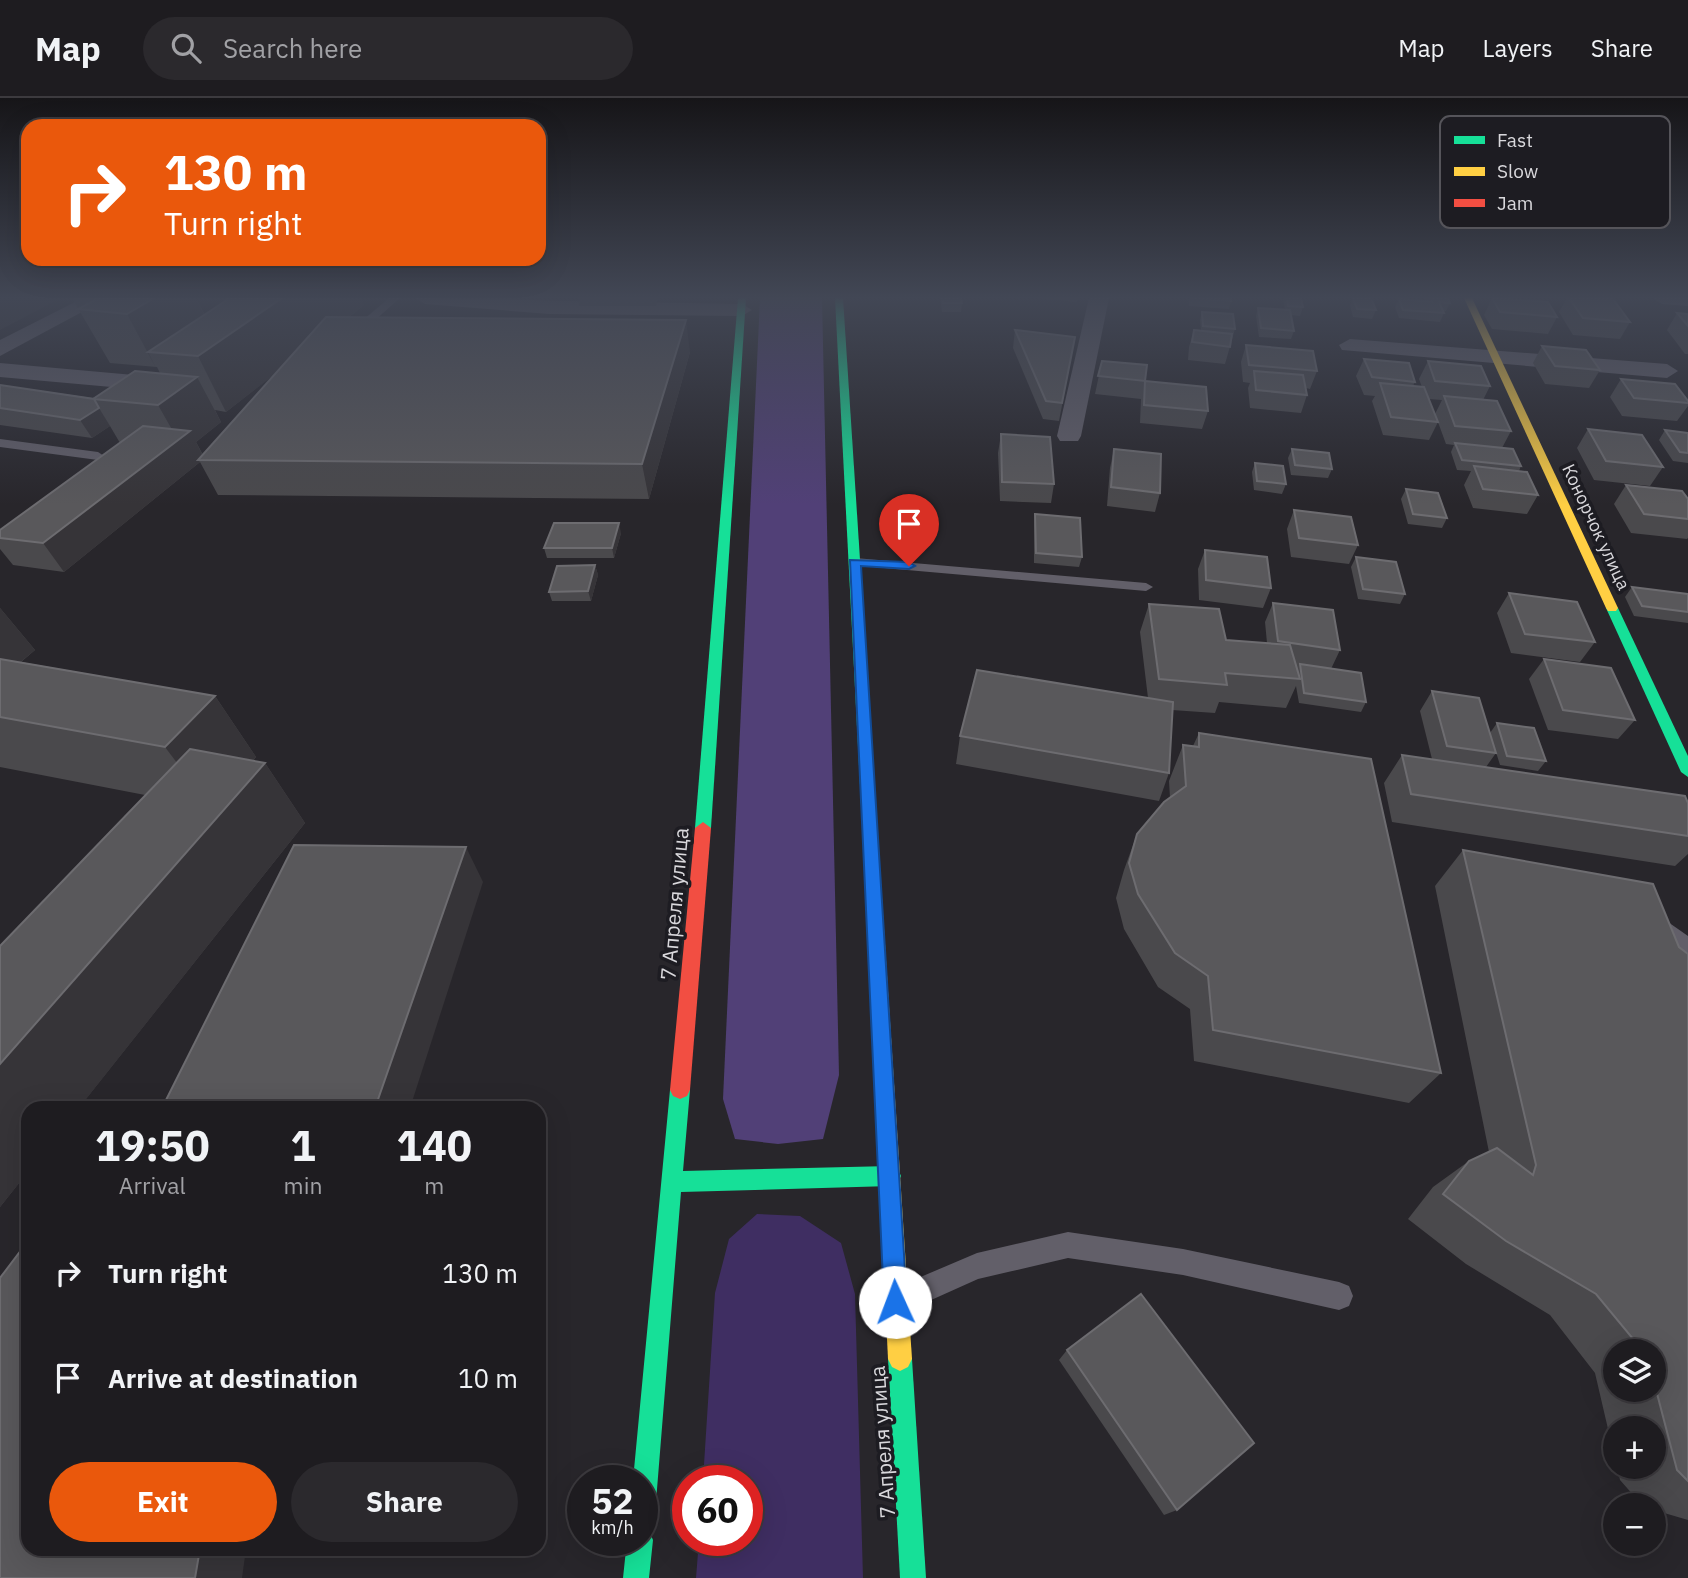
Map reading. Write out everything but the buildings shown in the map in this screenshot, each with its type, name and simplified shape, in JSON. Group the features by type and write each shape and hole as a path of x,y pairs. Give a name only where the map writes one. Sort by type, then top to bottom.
{"main road":[{"name":"7 Апреля улица","path":"646,1465 712,723 737,367"},
{"name":"7 Апреля улица","path":"843,367 913,1578"},
{"name":"Конорчок улица","path":"1501,367 1688,772"},
{"path":"672,1182 891,1176"},
{"path":"636,1578 638,1556"}],"street":[{"path":"1069,436 1084,367"},
{"path":"1627,367 1667,371"},
{"path":"0,370 145,383 168,380 191,370"}],"lane":[{"path":"0,443 98,456"},
{"path":"855,562 1146,587"},
{"path":"1642,904 1662,930 1688,945"},
{"path":"895,1302 977,1266 1068,1245 1183,1262 1339,1296"}],"shaded area":[{"path":"757,367 824,367 839,1075 823,1139 778,1144 735,1139 723,1099"},
{"path":"757,1214 800,1216 841,1243 855,1294 863,1578 696,1578 698,1556 763,1556 763,1465 704,1465 715,1293 729,1239"}],"traffic: fast":[{"path":"703,828 737,367"},
{"path":"843,367 873,883"},
{"path":"1612,608 1688,772"},
{"path":"646,1465 680,1090"},
{"path":"672,1182 891,1176"},
{"path":"900,1359 913,1578"},
{"path":"636,1578 638,1556"}],"traffic: slow":[{"path":"1500,367 1612,608"},
{"path":"873,883 900,1359"}],"traffic: jam":[{"path":"680,1090 703,828"}],"route":[{"path":"895,1302 891,1176 855,562 909,566"}]}
